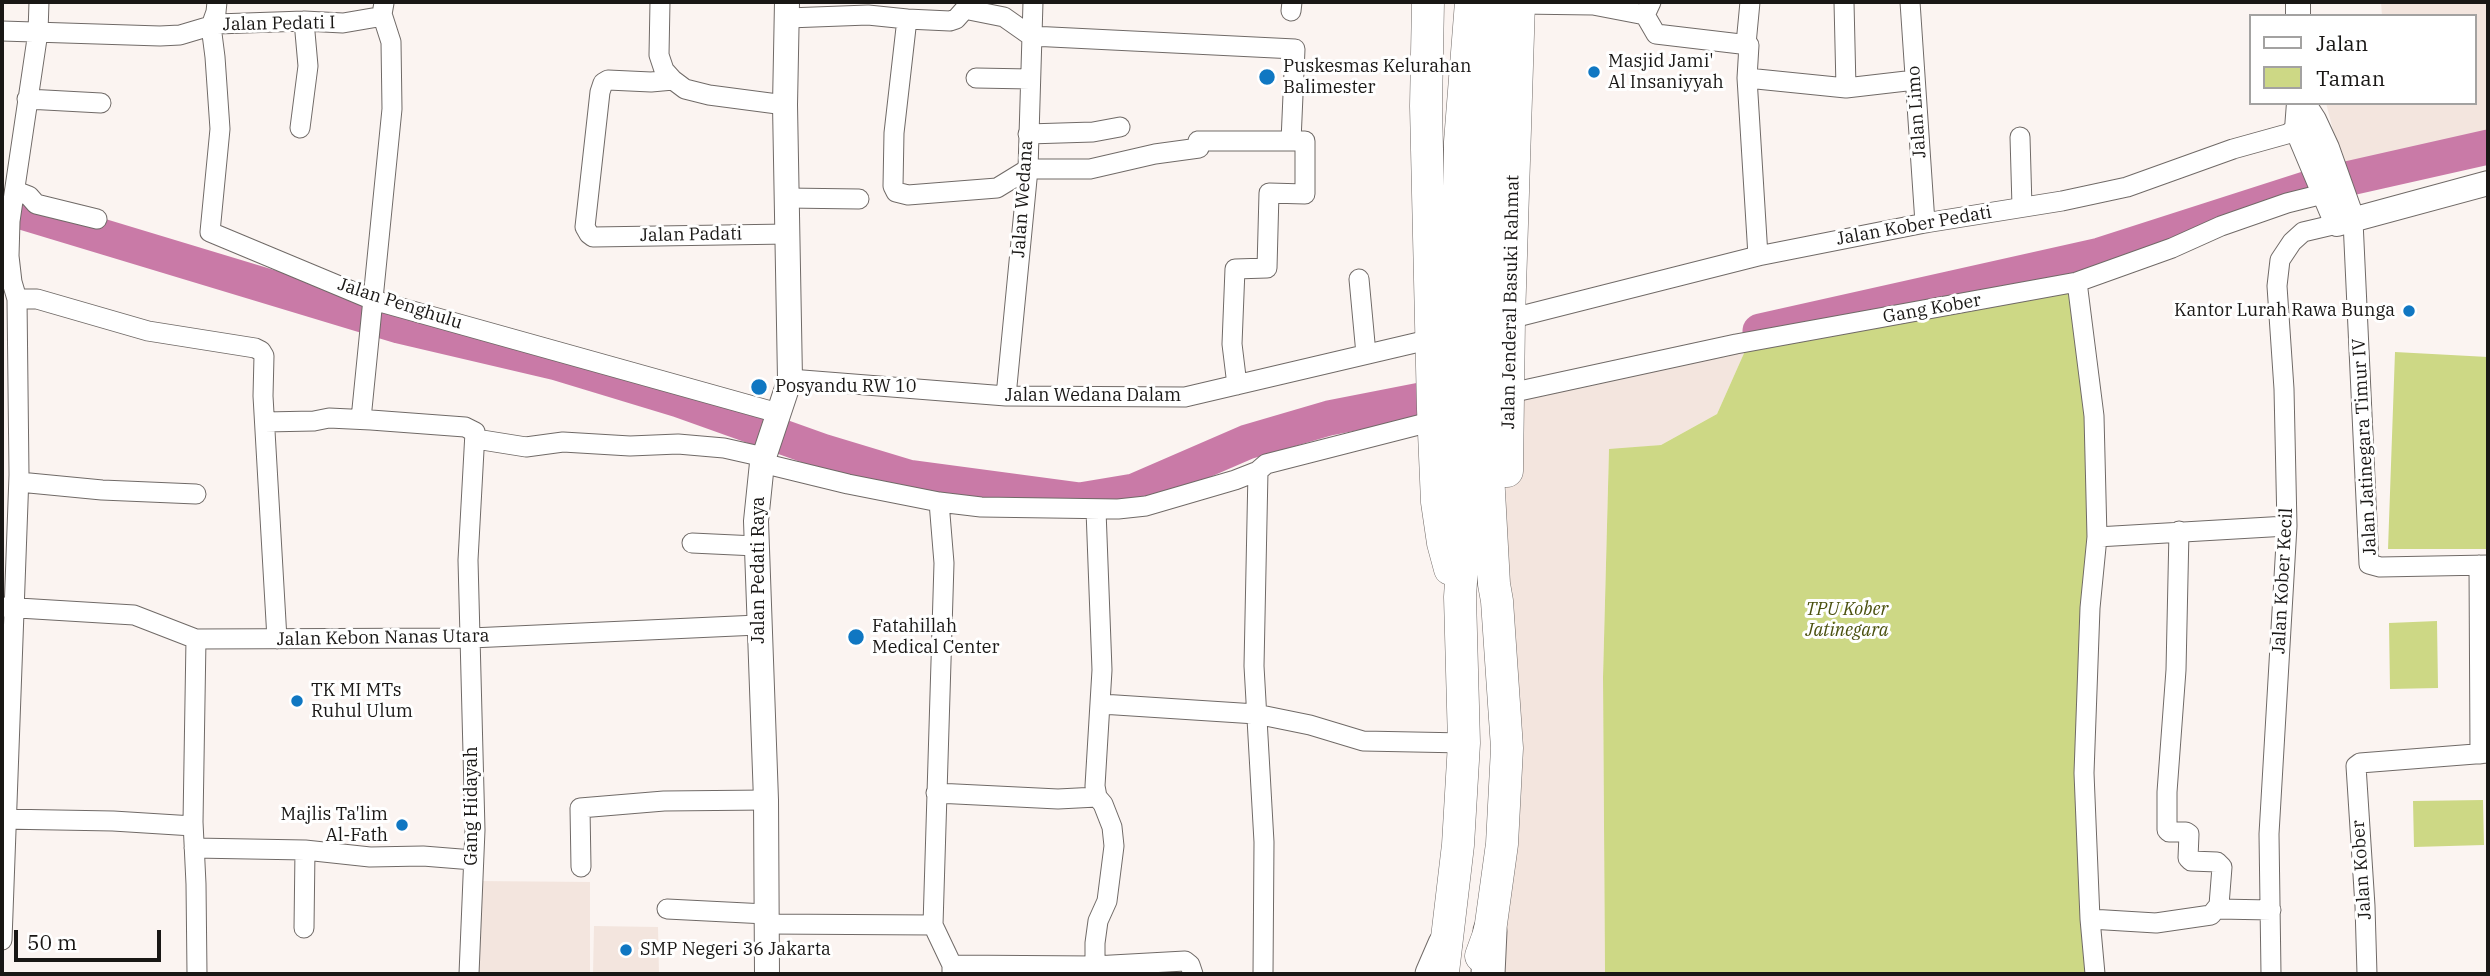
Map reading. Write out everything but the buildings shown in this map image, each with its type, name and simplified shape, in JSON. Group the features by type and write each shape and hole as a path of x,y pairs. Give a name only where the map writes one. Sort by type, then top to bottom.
{"highway":[{"path":"1488,974 1490,931"}],"main road":[{"name":"Jalan Jenderal Basuki Rahmat","path":"1428,2 1426,106 1441,345 1442,415 1437,502 1443,543 1460,597 1464,743 1458,845 1440,964"},
{"name":"Jalan Jenderal Basuki Rahmat","path":"1471,2 1473,144 1509,391 1502,573 1497,601"},
{"name":"Jalan Jenderal Basuki Rahmat","path":"1441,345 1473,144 1511,3"},
{"name":"Jalan Jenderal Basuki Rahmat","path":"1476,974 1490,931 1502,844 1507,748 1486,436 1501,323 1511,3"}],"street":[{"path":"2,940 7,608 13,477 10,220 38,32 39,2"},
{"name":"Jalan Penghulu","path":"216,2 211,26 220,129 210,232 372,312 778,414"},
{"path":"660,2 659,55 664,70 673,80 685,89 709,95 785,105"},
{"name":"Jalan Wedana","path":"1006,396 1028,169 1033,2"},
{"path":"1746,44 1749,2"},
{"path":"1844,2 1846,89"},
{"name":"Jalan Limo","path":"1910,2 1925,222"},
{"path":"1511,3 1648,8 1653,31 1664,37 1746,44 1751,48 1747,78 1758,256"},
{"path":"361,419 392,109 391,43 383,8"},
{"name":"Jalan Pedati I","path":"2,31 180,35 211,26 366,21 383,8"},
{"path":"787,10 950,21 956,19 964,10 996,8 1031,36 1295,49 1291,141"},
{"name":"Jalan Pedati Raya","path":"767,974 766,800 756,521 764,457 790,379 785,105 787,10"},
{"path":"907,19 894,133 892,186 896,192 908,195 997,188 1028,169 1090,169 1155,154 1199,148 1198,141 1305,141 1305,194 1269,193 1266,268 1235,269 1232,344 1237,385"},
{"path":"300,128 308,66 304,21"},
{"path":"976,78 1030,79"},
{"path":"1747,78 1846,89 1915,80"},
{"name":"Jalan Padati","path":"673,80 608,80 603,83 585,227 593,237 788,234"},
{"path":"27,99 101,103"},
{"name":"Jalan Kober Pedati","path":"1501,323 1758,256 1925,222 2022,208 2127,187 2234,149 2303,114"},
{"name":"Jalan Jatinegara Timur IV","path":"2303,114 2345,222 2370,564 2380,567 2484,565 2484,753"},
{"path":"1028,134 1093,132 1119,127"},
{"path":"2020,137 2022,208"},
{"path":"2345,222 2488,183"},
{"name":"Gang Kober","path":"1509,391 1736,344 2077,282 2172,248 2234,221 2333,188"},
{"path":"15,194 29,196 36,204 97,219"},
{"path":"787,198 859,200"},
{"name":"Jalan Kober Kecil","path":"2271,974 2269,834 2287,526 2285,402 2277,286 2280,260 2292,242 2303,232 2345,222"},
{"path":"1359,279 1366,354"},
{"path":"2077,282 2094,416 2097,537 2090,608 2084,773 2095,974"},
{"path":"10,289 148,331 255,348 264,356 277,639"},
{"name":"Jalan Wedana Dalam","path":"790,379 1006,396 1185,397 1366,354 1441,345"},
{"path":"265,422 329,418 470,427 475,432 476,439 526,447 563,442 630,446 677,444 724,448 764,457 848,484 939,502 981,508 1096,510 1146,506 1235,480 1258,471 1263,465 1442,415"},
{"name":"Gang Hidayah","path":"469,974 475,830 468,560 476,439"},
{"path":"1258,471 1254,666 1264,842 1263,974"},
{"path":"13,477 102,490 196,494"},
{"path":"939,502 944,563 933,925 952,970 1094,970 1185,961 1190,965 1193,974"},
{"path":"1094,970 1098,921 1107,901 1114,846 1112,827 1103,804 1097,797 1095,786 1102,670 1096,510"},
{"path":"2097,537 2287,526"},
{"path":"2179,531 2176,670 2167,792 2167,830 2189,834 2188,858 2191,862 2217,863 2222,867 2218,909"},
{"path":"692,543 756,546"},
{"name":"Jalan Kebon Nanas Utara","path":"7,608 134,615 196,639 471,638 758,625"},
{"path":"191,973 196,639"},
{"path":"1101,704 1256,714 1310,725 1363,741 1464,743"},
{"name":"Jalan Kober","path":"2367,974 2356,766 2360,762 2484,753"},
{"path":"936,793 1058,799 1097,797"},
{"path":"581,867 580,808 664,801 766,800"},
{"path":"5,819 193,826"},
{"path":"194,848 305,850 370,857 423,856 473,860"},
{"path":"304,929 305,850"},
{"path":"667,909 766,919 933,925"},
{"path":"2090,919 2156,923 2211,915 2218,909 2271,910"}],"shaded area":[{"path":"2381,2 2488,2 2488,133 2343,169 2327,105 2476,105 2476,14 2382,14"},
{"path":"1749,342 1717,414 1661,445 1609,450 1603,677 1605,974 1487,974 1510,393"},
{"path":"476,881 590,882 590,974 476,974"},
{"name":"SMP Negeri 36 Jakarta","path":"594,926 658,927 659,974 593,974"}],"green space":[{"name":"TPU Kober Jatinegara","path":"2077,282 2094,416 2090,608 2095,974 1605,974 1603,677 1609,449 1661,445 1717,414 1749,342"},
{"path":"2395,352 2488,357 2488,549 2388,549"},
{"path":"2437,621 2438,688 2390,689 2389,623"},
{"path":"2483,800 2484,845 2414,847 2413,801"}],"waterway":[{"path":"1760,331 2100,255 2315,186 2488,147"},
{"path":"2,206 399,326 557,363 679,400 822,451 908,477 1080,500 1134,491 1247,442 1329,418 1462,392"}],"place":[{"name":"Masjid Jami' Al Insaniyyah","path":"1594,72"},
{"name":"Puskesmas Kelurahan Balimester","path":"1267,77"},
{"name":"Kantor Lurah Rawa Bunga","path":"2409,311"},
{"name":"Posyandu RW 10","path":"759,387"},
{"name":"Fatahillah Medical Center","path":"856,637"},
{"name":"TK MI MTs Ruhul Ulum","path":"297,701"},
{"name":"Majlis Ta'lim Al-Fath","path":"402,825"},
{"name":"SMP Negeri 36 Jakarta","path":"626,950"}]}
